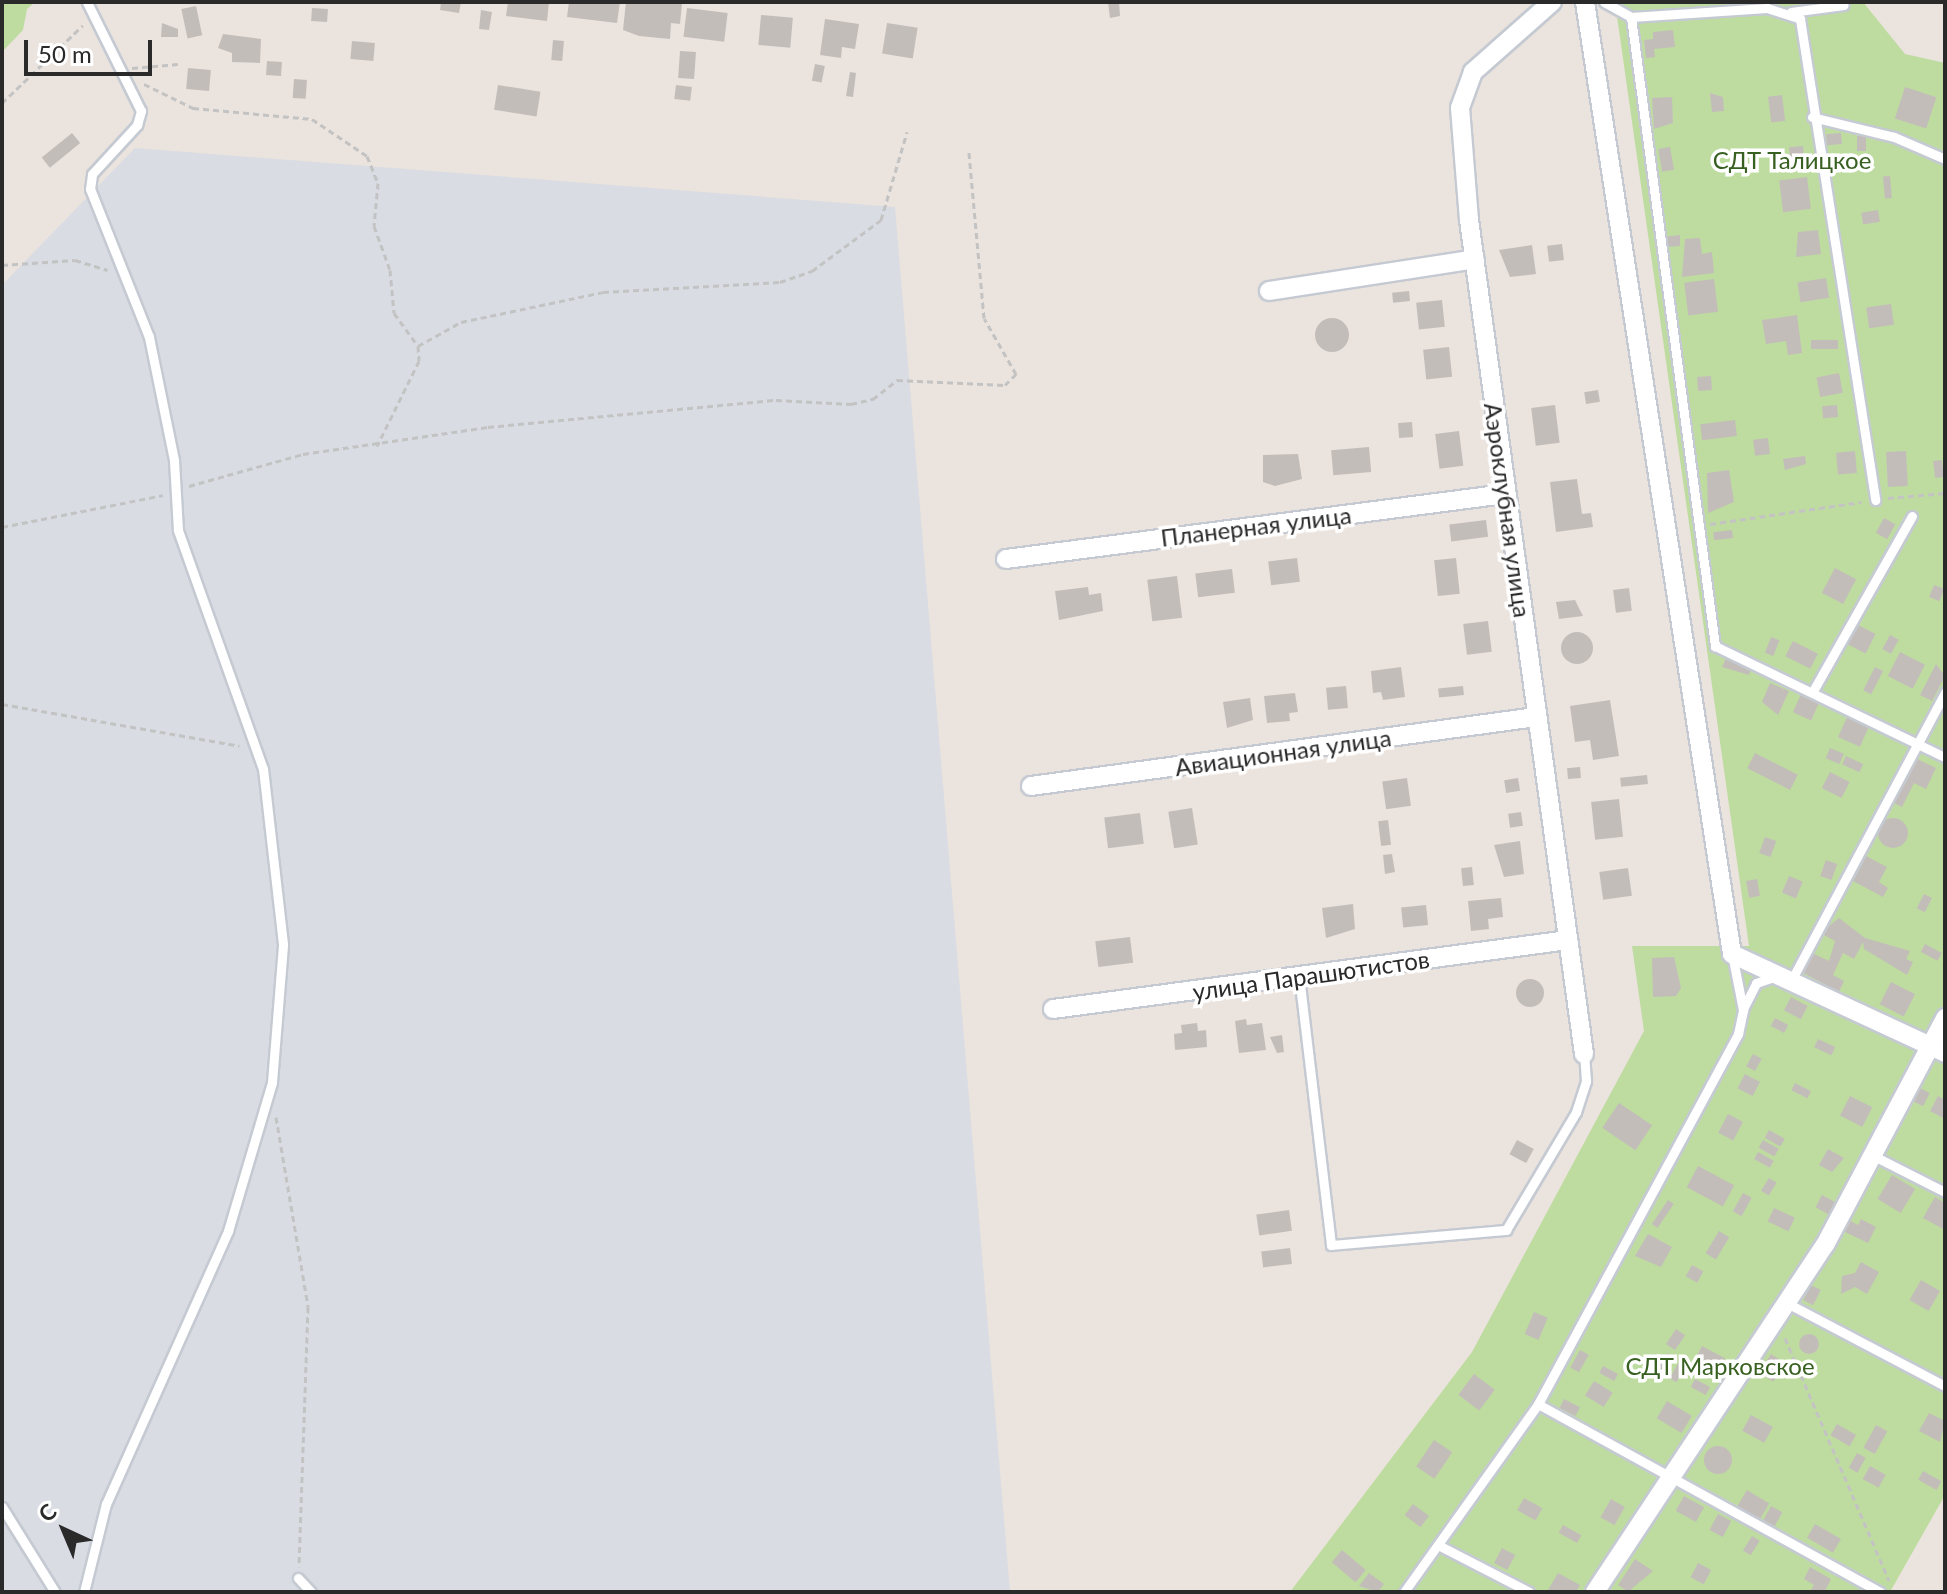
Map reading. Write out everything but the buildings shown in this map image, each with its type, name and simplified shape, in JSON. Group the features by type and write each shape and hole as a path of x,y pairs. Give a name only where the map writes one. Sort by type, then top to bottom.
{"street":[{"name":"Аэроклубная улица","path":"1552,2 1490,54 1463,89 1462,142 1505,494 1584,1054"},
{"path":"1585,2 1732,954 1937,1051"},
{"path":"1269,291 1475,259"},
{"name":"Планерная улица","path":"1006,559 1505,494"},
{"name":"Авиационная улица","path":"1031,786 1536,717"},
{"name":"улица Парашютистов","path":"1053,1009 1568,940"},
{"path":"1595,1592 1669,1476 1789,1304 1937,1051 1945,1018"}],"lane":[{"path":"84,1592 106,1504 228,1231 272,1082 283,944 265,783 178,530 176,491 149,337 90,189 92,174 137,125 141,111 125,69 87,2"},
{"path":"1604,2 1631,17 1767,8 1791,12 1844,5"},
{"path":"1791,12 1802,25 1812,117 1875,500"},
{"path":"1631,17 1715,646 1945,757"},
{"path":"1812,117 1894,137 1945,159"},
{"path":"1813,691 1912,516"},
{"path":"1404,1592 1440,1546 1538,1404 1738,1034 1743,1010 1756,983 1786,977 1945,692"},
{"path":"1732,954 1743,1010"},
{"path":"1299,976 1331,1245 1506,1230 1576,1112 1586,1081 1584,1054"},
{"path":"1874,1156 1945,1192"},
{"path":"1789,1304 1945,1386"},
{"path":"1538,1404 1882,1592"},
{"path":"2,1507 55,1592"},
{"path":"1440,1546 1529,1592"},
{"path":"298,1578 311,1592"}],"path":[{"path":"2,103 83,25 87,2"},
{"path":"125,69 178,64"},
{"path":"125,69 171,102 193,108 312,119 367,156 378,183 374,226 390,270 394,313 418,346 416,370 377,447"},
{"path":"418,346 461,322 603,292 780,282 812,271 881,220 907,132"},
{"path":"2,527 123,508 303,454 377,447 602,413 817,398 851,404 873,399 897,380 1005,385 1016,374 984,318 969,152"},
{"path":"2,265 88,262 128,286"},
{"path":"1698,525 1945,493"},
{"path":"2,704 255,749"},
{"path":"272,1082 308,1307 298,1578"},
{"path":"1777,1320 1889,1581 1882,1592"}],"shaded area":[{"path":"135,148 895,207 1010,1592 2,1592 2,285"}],"green space":[{"path":"2,2 35,2 27,9 23,30 2,52"},
{"path":"1615,2 1863,2 1905,54 1945,63 1945,1495 1890,1592 1290,1592 1472,1352 1644,1031 1632,946 1749,946"}],"park label":[{"name":"СДТ Талицкое","path":"1792,160"},
{"name":"СДТ Марковское","path":"1720,1366"}]}
